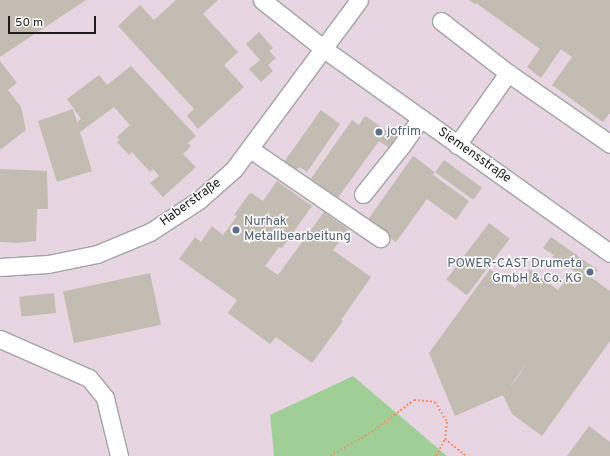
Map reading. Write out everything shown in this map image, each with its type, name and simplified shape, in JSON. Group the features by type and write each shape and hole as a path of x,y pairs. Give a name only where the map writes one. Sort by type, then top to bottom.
{"street":[{"name":"Siemensstraße","path":"262,0 324,49 610,253"},
{"name":"Haberstraße","path":"0,267 48,264 97,254 150,232 175,217 217,186 234,169 359,0"},
{"path":"441,21 508,74 610,144"},
{"path":"457,145 508,74"},
{"path":"363,194 402,145 421,118"},
{"path":"250,148 380,238"},
{"path":"0,339 89,378 105,398 119,456"}],"path":[{"path":"330,456 374,430 414,400 435,402 447,422 446,438 436,456"},
{"path":"446,438 466,456"}],"shaded area":[{"path":"0,0 610,0 610,456 447,456 353,376 270,415 274,456 0,456"}],"green space":[{"path":"353,376 447,456 274,456 270,415"}],"building":[{"path":"0,0 86,0 0,57"},
{"path":"176,0 218,0 203,14 238,52 224,65 244,87 198,129 187,116 194,109 118,26 140,5 154,20"},
{"path":"469,0 610,0 610,114 603,122 552,85 572,57 561,49 541,78 527,67 540,49 476,3 475,4"},
{"path":"259,32 273,48 269,51 276,58 268,65 273,71 261,82 249,69 260,60 246,44"},
{"path":"0,61 17,83 8,90 21,107 26,130 0,150"},
{"path":"131,66 196,136 188,143 191,146 183,154 196,167 163,197 150,183 159,176 153,169 150,172 132,152 129,155 117,142 120,140 117,137 130,125 114,107 80,132 92,171 57,182 38,121 73,109 77,122 81,119 67,99 99,75 107,85"},
{"path":"321,110 340,124 307,172 299,167 296,171 284,162"},
{"path":"365,116 398,138 391,149 379,141 337,199 310,180 352,120 359,125"},
{"path":"413,156 435,172 433,175 469,201 456,220 427,199 396,242 367,221"},
{"path":"444,160 482,188 473,200 435,172"},
{"path":"0,169 47,171 48,209 37,209 36,241 17,243 0,242"},
{"path":"277,181 312,206 282,248 279,247 265,266 278,275 324,212 348,229 333,250 371,277 341,320 343,321 312,363 276,337 270,344 228,313 237,300 179,259 195,237 201,242 212,226 223,235 237,216 234,215 249,194 252,193 263,201"},
{"path":"489,223 510,239 467,295 446,280"},
{"path":"551,237 598,270 592,278 610,291 610,341 542,436 512,414 503,395 455,416 429,353 490,269 515,288 529,269 558,290 573,270 567,265 564,269 551,260 554,255 543,248","holes":["528,362 516,380 509,388"]},
{"path":"150,273 161,325 74,343 63,292"},
{"path":"54,293 56,313 21,317 19,297"},
{"path":"589,426 610,442 610,456 567,456"}],"place":[{"name":"jofrim","path":"379,132"},
{"name":"Nurhak Metallbearbeitung","path":"236,230"},
{"name":"POWER-CAST Drumeta GmbH & Co. KG","path":"590,272"}]}
